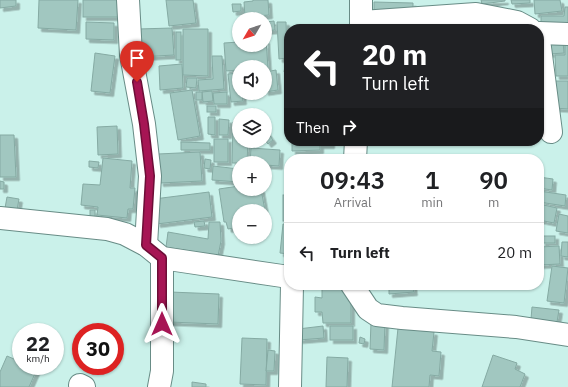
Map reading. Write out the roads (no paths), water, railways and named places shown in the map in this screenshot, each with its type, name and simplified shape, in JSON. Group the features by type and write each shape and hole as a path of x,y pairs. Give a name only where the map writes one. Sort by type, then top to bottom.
{"street":[{"path":"128,0 132,54 144,124 150,176 162,371 159,387"},
{"path":"361,0 361,24"},
{"path":"380,24 476,14 521,24"},
{"path":"544,33 568,34"},
{"path":"544,78 551,132"},
{"path":"0,218 107,229 125,234 154,251 284,277"},
{"path":"290,387 292,290"},
{"path":"355,290 368,309 376,315 516,327 568,335"}]}
